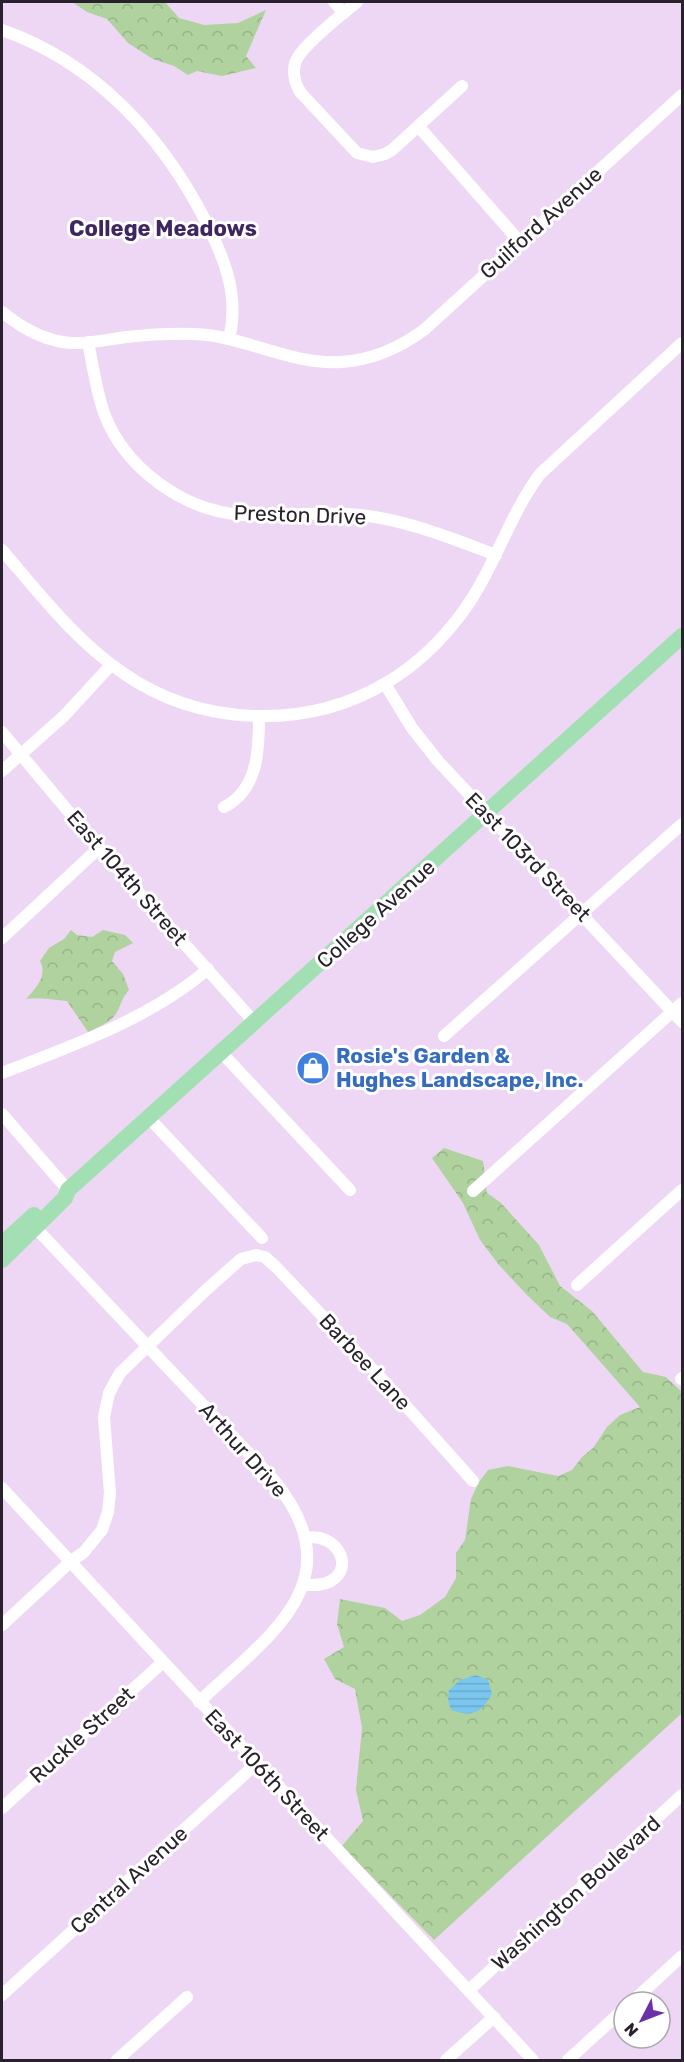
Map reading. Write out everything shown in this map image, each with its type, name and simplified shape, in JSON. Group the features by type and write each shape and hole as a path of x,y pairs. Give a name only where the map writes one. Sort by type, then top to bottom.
{"main road":[{"name":"College Avenue","path":"2,1244 65,1198 68,1190 682,636"},
{"name":"College Avenue","path":"2,1260 32,1224"}],"street":[{"path":"334,2 344,12"},
{"path":"357,2 303,50 294,70 296,83 301,93 357,153 369,157 385,154 419,127 462,86"},
{"path":"2,30 53,52 80,69 137,120 170,160 191,192 216,240 229,275 234,310 229,339"},
{"name":"Guilford Avenue","path":"2,312 24,328 51,339 74,343 144,335 181,334 229,339 301,359 327,363 364,359 396,348 425,329 682,95"},
{"path":"419,127 520,242"},
{"name":"Preston Drive","path":"88,342 93,376 104,413 117,439 145,471 163,486 183,498 202,507 241,515 310,513 362,515 411,525 496,555"},
{"path":"2,550 69,627 111,665 157,694 214,712 259,717 297,714 334,706 385,684 417,660 454,622 480,586 526,492 540,474 682,343"},
{"path":"2,771 72,709 111,665"},
{"name":"East 103rd Street","path":"385,684 422,742 582,913 678,1007 682,1022"},
{"path":"224,807 247,786 253,772 257,761 259,717"},
{"name":"East 104th Street","path":"2,732 99,848 255,1023"},
{"path":"444,1036 682,824"},
{"path":"2,938 99,848"},
{"path":"2,1073 63,1051 103,1032 175,994 208,969"},
{"path":"473,1191 678,1007"},
{"path":"221,1052 350,1191"},
{"path":"2,1114 68,1190"},
{"path":"149,1118 262,1238"},
{"path":"577,1285 682,1190"},
{"name":"Arthur Drive","path":"32,1224 274,1480 294,1510 306,1538 307,1567 303,1586 295,1604 276,1631 199,1702"},
{"name":"Barbee Lane","path":"148,1345 241,1259 249,1255 264,1257 381,1378 473,1482"},
{"path":"2,1625 70,1562 84,1552 102,1530 108,1512 110,1493 104,1417 109,1393 126,1365 148,1345"},
{"name":"East 106th Street","path":"2,1488 533,2061"},
{"path":"303,1586 332,1581 342,1568 339,1551 334,1544 323,1538 306,1538"},
{"name":"Ruckle Street","path":"2,1808 163,1662"},
{"name":"Central Avenue","path":"2,1995 256,1764"},
{"name":"Washington Boulevard","path":"469,1990 682,1795"},
{"path":"645,1990 682,1956"},
{"path":"117,2061 187,1997"},
{"path":"446,2061 494,2017"},
{"path":"568,2061 612,2020"}],"green space":[{"path":"72,2 165,2 179,18 204,25 238,23 266,10 246,56 256,68 222,76 197,71 188,75 174,66 153,59 128,43 107,19 87,12"},
{"path":"71,930 77,935 92,937 103,930 125,935 133,943 115,952 112,961 123,974 129,990 112,1019 88,1032 67,1001 26,999 42,977 40,961 49,948 64,939"},
{"path":"444,1148 483,1161 487,1193 501,1203 539,1245 560,1286 592,1311 643,1372 666,1377 682,1392 682,1713 434,1940 342,1846 363,1821 356,1790 362,1728 355,1689 335,1679 324,1659 344,1647 337,1624 340,1599 385,1608 402,1621 420,1615 445,1597 456,1578 456,1553 465,1540 471,1499 488,1470 508,1466 558,1476 572,1470 593,1448 607,1427 620,1415 640,1407 567,1324 550,1317 527,1295 480,1240 463,1203 432,1158"}],"water":[{"path":"476,1675 488,1680 492,1694 488,1701 475,1712 465,1713 451,1710 448,1700 449,1690 460,1680"}],"place":[{"name":"Rosie's Garden & Hughes Landscape, Inc.","path":"313,1068"}],"district":[{"name":"College Meadows","path":"163,228"}]}
